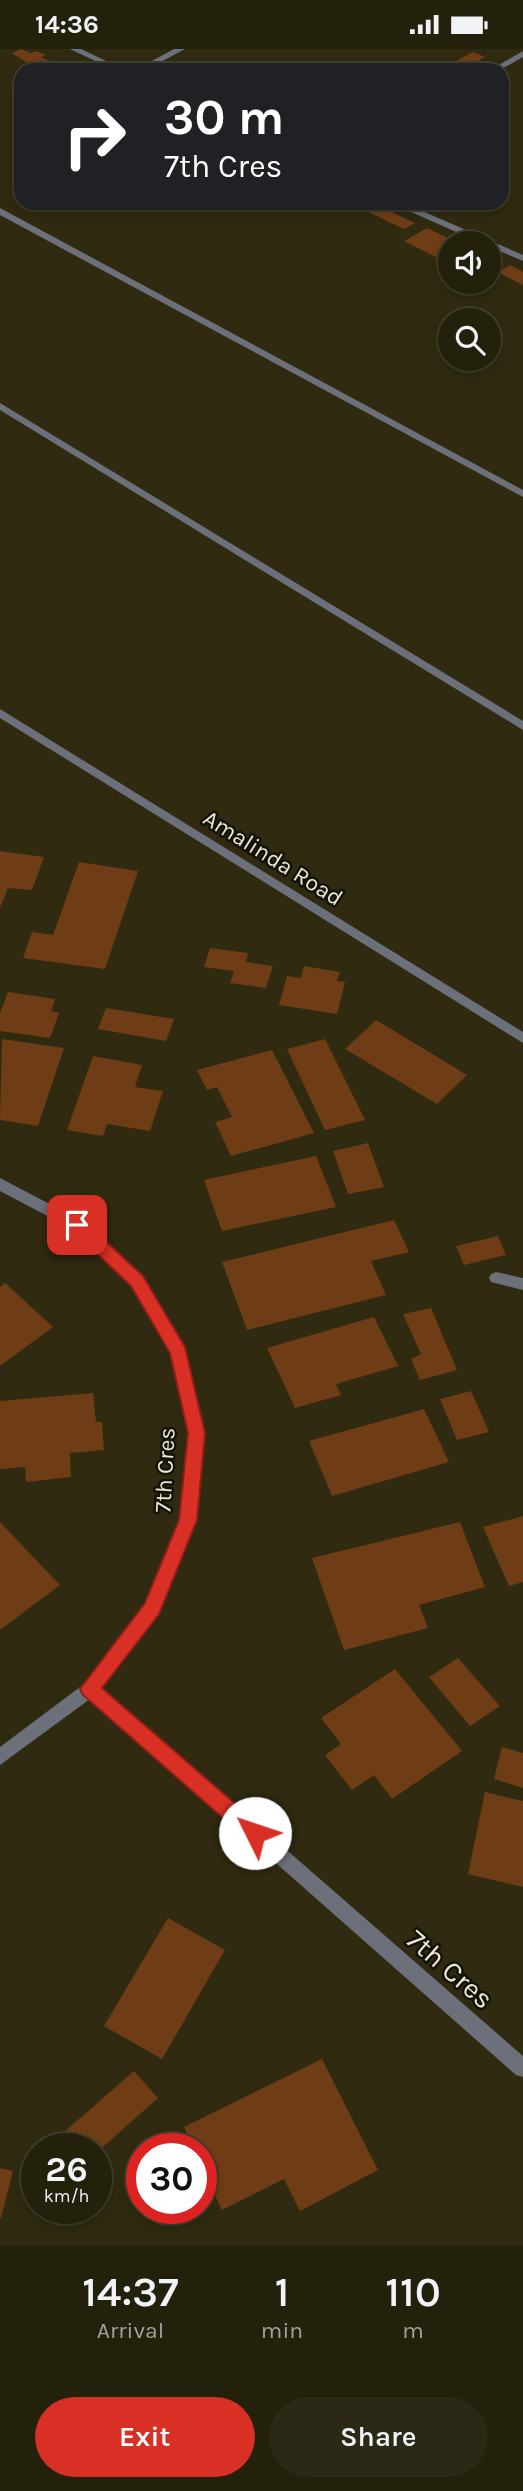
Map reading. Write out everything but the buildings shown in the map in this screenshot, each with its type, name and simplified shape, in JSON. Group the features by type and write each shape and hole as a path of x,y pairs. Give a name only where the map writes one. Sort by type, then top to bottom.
{"street":[{"path":"74,49 105,63"},
{"path":"153,63 181,49"},
{"path":"507,63 523,54"},
{"path":"412,210 523,258"},
{"path":"0,211 523,494"},
{"path":"0,406 523,726"},
{"name":"Amalinda Road","path":"0,713 523,1038"},
{"name":"7th Cres","path":"0,1184 77,1225 137,1281 178,1352 196,1433 188,1520 153,1608 90,1689 0,1757"},
{"path":"496,1277 523,1284"},
{"name":"7th Cres","path":"90,1689 523,2068"}],"route":[{"path":"77,1225 137,1281 178,1352 196,1433 188,1520 153,1608 90,1689 255,1833"}]}
